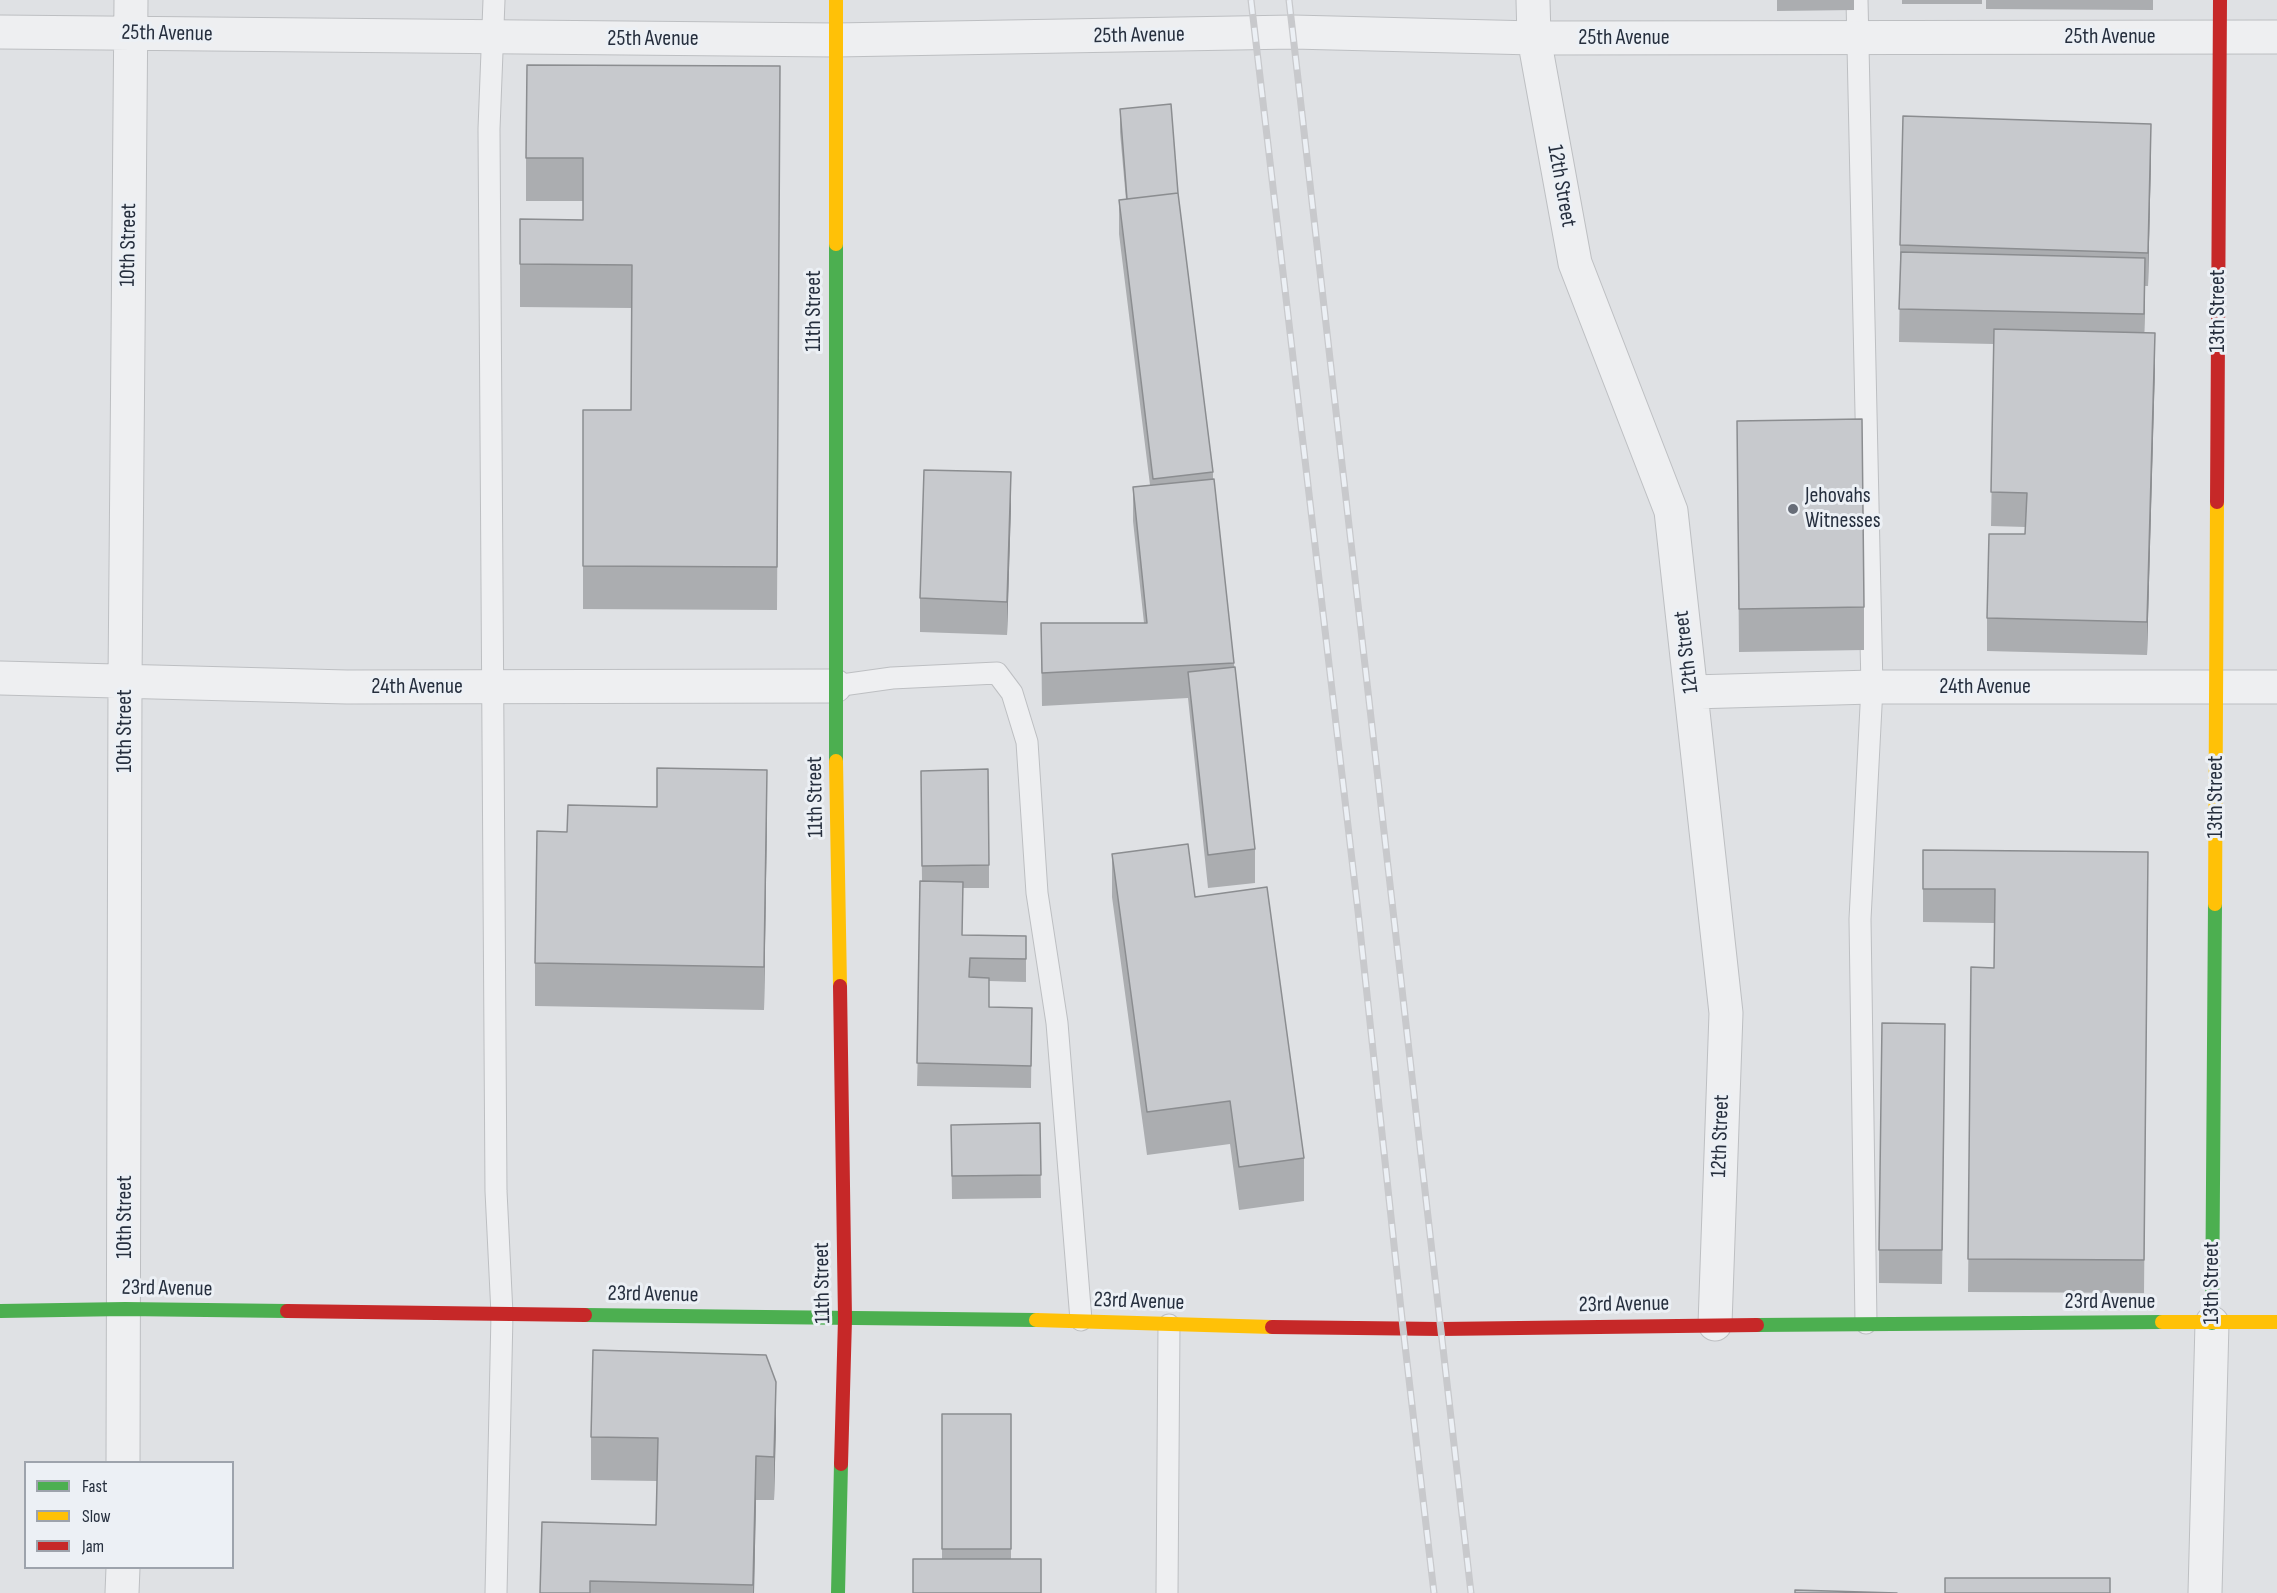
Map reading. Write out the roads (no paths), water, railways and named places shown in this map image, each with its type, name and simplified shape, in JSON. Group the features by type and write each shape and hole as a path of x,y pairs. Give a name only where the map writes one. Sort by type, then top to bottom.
{"main road":[{"name":"11th Street","path":"836,0 835,686 845,1319 838,1593"},
{"name":"13th Street","path":"2212,1323 2220,0"},
{"name":"23rd Avenue","path":"0,1311 125,1309 1082,1320 1169,1324 1441,1329 1715,1324 2277,1322"}],"street":[{"name":"10th Street","path":"123,1461 125,681 131,0"},
{"name":"12th Street","path":"1533,0 1534,38 1575,263 1671,511 1726,1013 1715,1324"},
{"name":"25th Avenue","path":"0,32 836,40 1293,32 1534,38 2277,37"},
{"name":"24th Avenue","path":"0,678 347,687 835,686"},
{"name":"24th Avenue","path":"1692,692 1872,687 2277,687"},
{"name":"13th Street","path":"2205,1593 2212,1323"},
{"path":"122,1593 123,1569"}],"lane":[{"path":"495,0 489,129 496,1191 502,1314 496,1593"},
{"path":"1857,0 1872,687 1860,919 1866,1323"},
{"path":"835,686 892,678 997,673 1012,693 1028,742 1037,893 1057,1023 1082,1320"},
{"path":"1167,1593 1169,1324"}],"railway":[{"path":"1251,0 1358,911 1434,1593"},
{"path":"1289,0 1471,1593"}],"place":[{"name":"Jehovahs Witnesses","path":"1793,509"}]}
